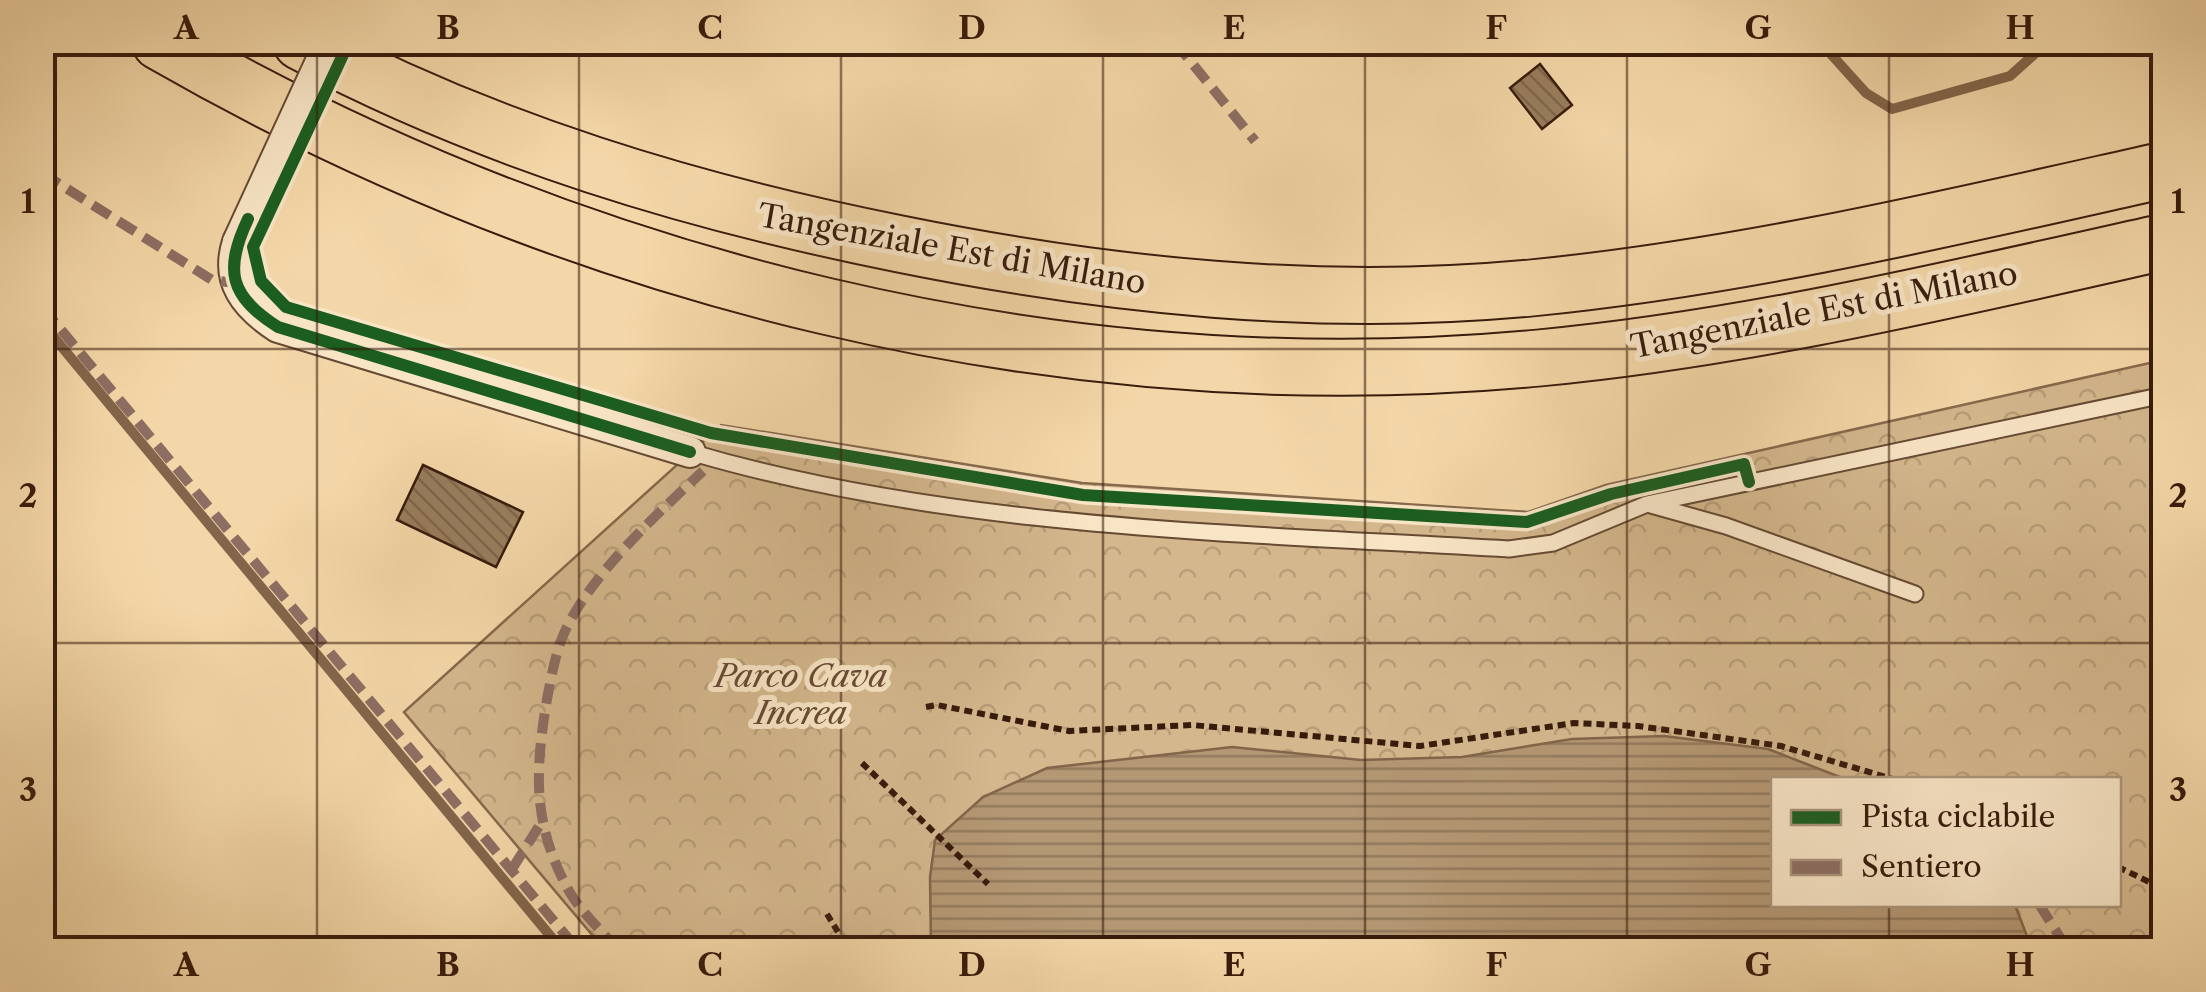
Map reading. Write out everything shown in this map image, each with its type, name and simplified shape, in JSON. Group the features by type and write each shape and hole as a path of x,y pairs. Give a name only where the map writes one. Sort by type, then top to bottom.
{"highway":[{"name":"Tangenziale Est di Milano","path":"160,42 249,92 408,168 602,244 818,303 1002,341 1075,350 1336,367 1542,358 1798,322 2164,242"},
{"name":"Tangenziale Est di Milano","path":"301,42 402,92 520,142 722,206 1043,272 1218,291 1390,296 1526,288 1673,272 1807,249 2164,170"}],"street":[{"path":"330,42 238,242 232,266 235,283 254,309 278,327 690,452"}],"lane":[{"path":"690,452 903,499 1127,526 1532,548 1647,504 2164,395"},
{"path":"1647,504 1726,526 1915,594"}],"path":[{"path":"926,708 936,706 1069,731 1192,725 1420,746 1574,724 1638,726 1780,746 1886,777"},
{"path":"862,762 988,884"},
{"path":"2121,868 2164,889"},
{"path":"828,914 849,950"}],"green space":[{"name":"Parco Cava Increa","path":"2163,360 2163,949 604,949 404,712 721,425 1082,483 1528,512 1606,485"}],"shaded area":[{"path":"1664,736 1768,749 1840,777 1771,777 1771,907 2016,907 2032,949 931,949 930,877 935,840 983,797 1047,768 1232,747 1361,760 1462,757 1572,739"}],"building":[{"path":"1540,64 1572,105 1542,129 1510,88"},
{"path":"423,465 523,512 496,567 397,520"}],"waterway":[{"path":"1802,42 1805,45"},
{"path":"1820,42 1866,93 1892,109 2010,76 2048,42"},
{"path":"42,323 562,950"}],"marked path":[{"path":"1175,42 1255,141"},
{"path":"42,173 212,280 235,283"},
{"path":"42,307 578,950"},
{"path":"618,950 574,899 548,843 539,774 547,699 560,643 594,584 629,543 703,471"},
{"path":"512,869 543,820"},
{"path":"2041,907 2068,950"}],"cycle path":[{"path":"349,42 253,247 261,281 286,307 711,433 1083,495 1527,522 1611,494 1744,464 1749,482"},
{"path":"248,219 236,253 236,281 249,304 278,327 690,452"}]}
